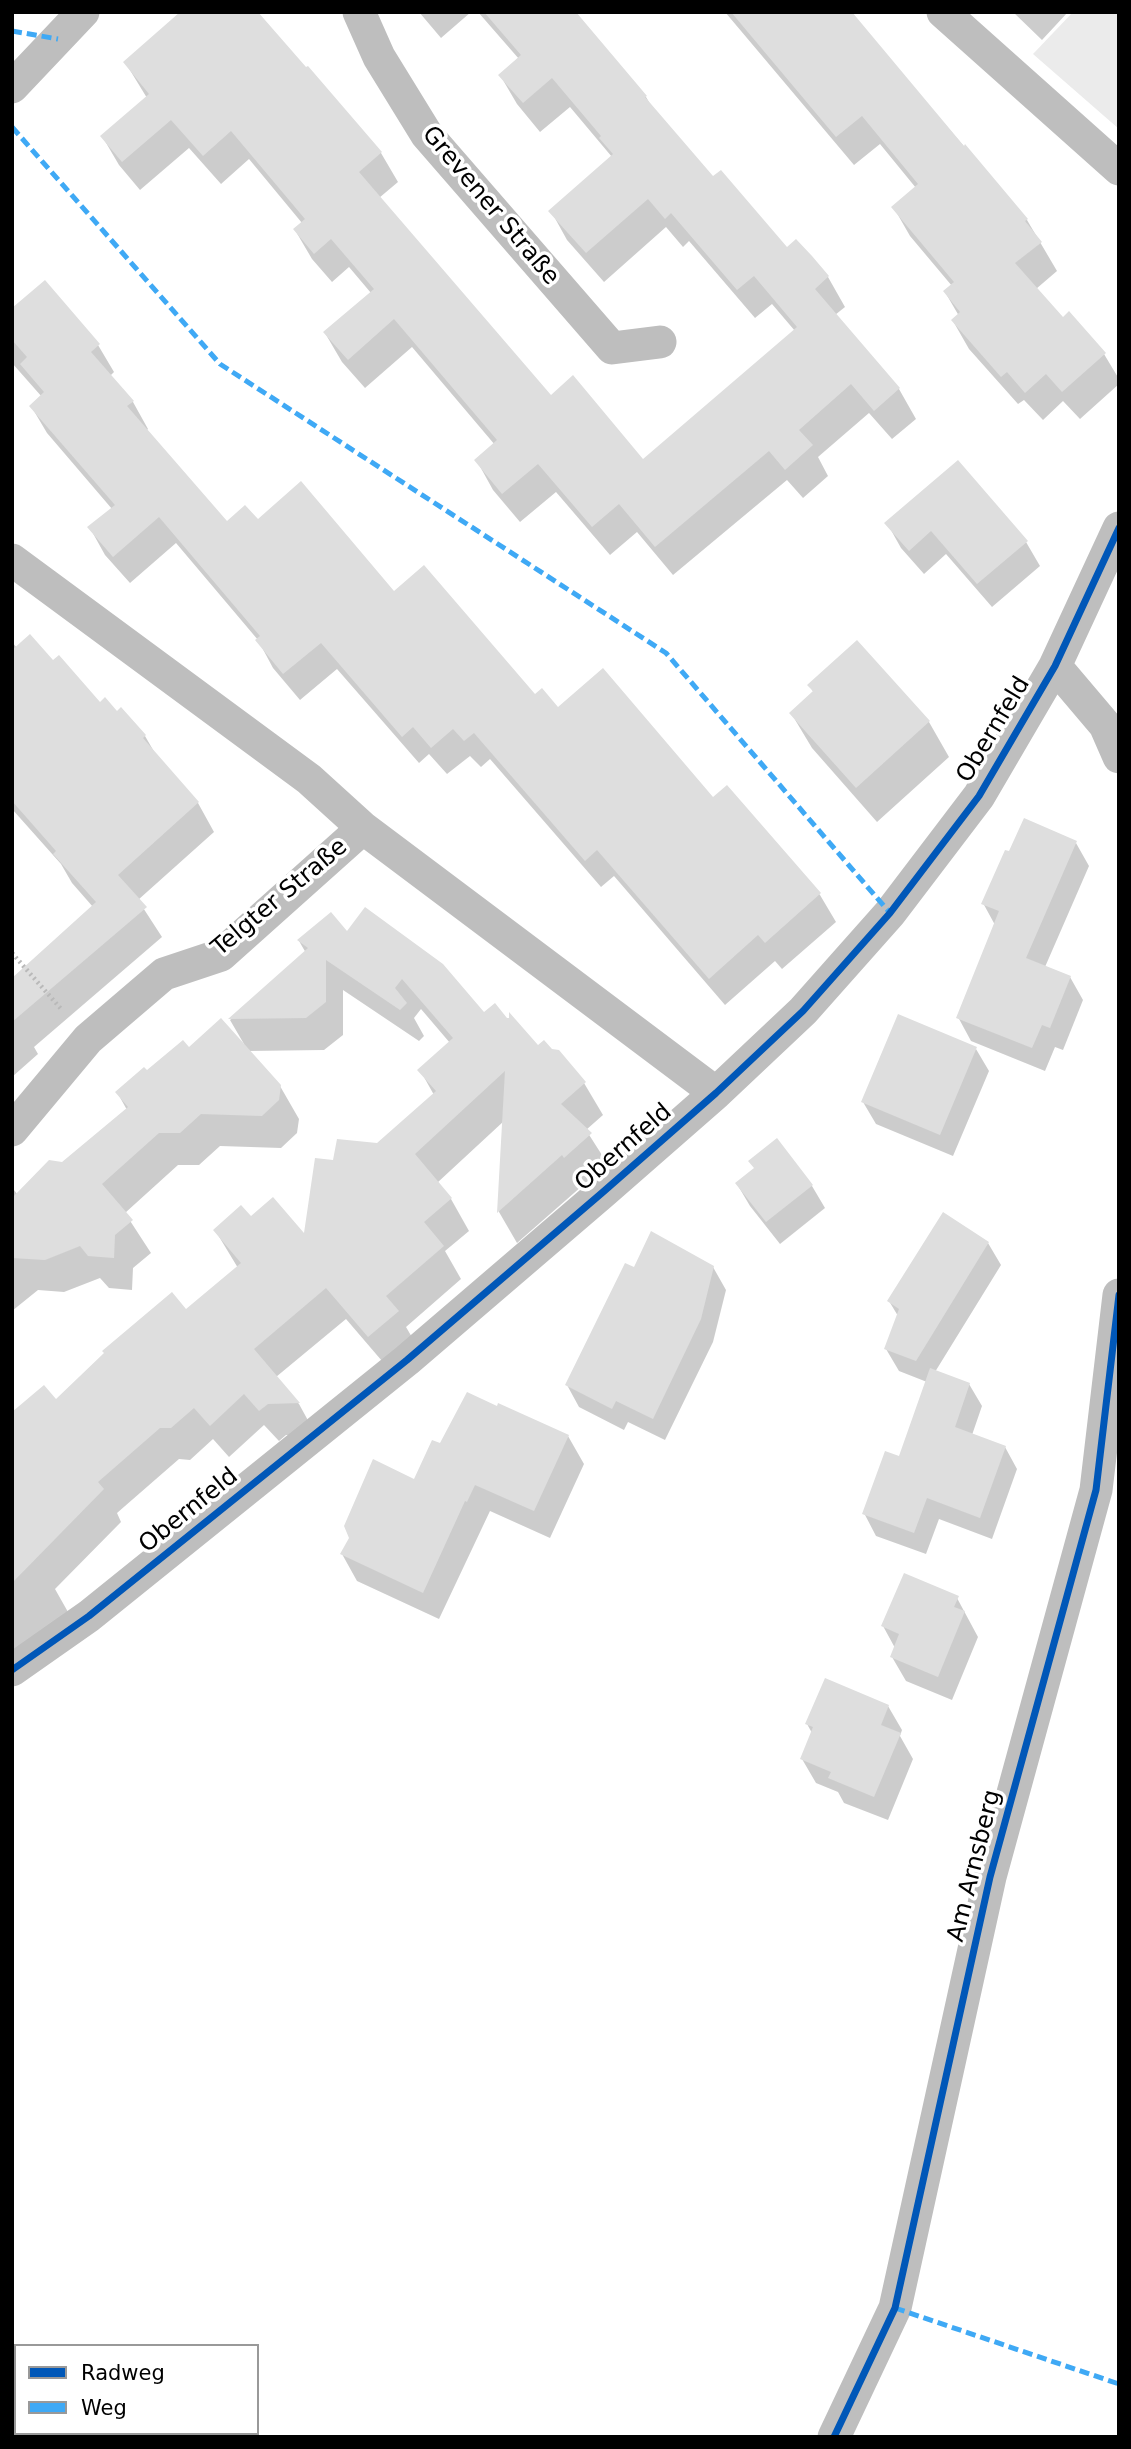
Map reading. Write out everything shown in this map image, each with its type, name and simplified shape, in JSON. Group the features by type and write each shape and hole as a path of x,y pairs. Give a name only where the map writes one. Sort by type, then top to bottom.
{"street":[{"path":"12,87 83,12"},
{"name":"Grevener Straße","path":"359,12 379,57 427,135 612,348 660,342"},
{"path":"943,12 1119,169"},
{"name":"Obernfeld","path":"12,1671 100,1607 407,1360 716,1093 803,1011 890,913 979,796 1055,667 1119,528"},
{"name":"Telgter Straße","path":"12,559 309,779 363,828 716,1093"},
{"path":"1055,667 1105,725 1119,757"},
{"name":"Telgter Straße","path":"12,1130 88,1039 164,974 221,955 363,828"},
{"name":"Am Arnsberg","path":"834,2437 895,2308 990,1877 1096,1490 1119,1295"}],"path":[{"path":"12,953 88,1039"}],"shaded area":[{"path":"1073,12 1119,12 1119,129 1033,54"}],"building":[{"path":"180,12 258,12 382,152 359,172 551,395 573,375 643,459 797,327 754,276 737,290 671,213 665,219 648,199 586,253 548,211 613,154 552,78 523,103 498,75 521,55 484,12 576,12 713,176 721,170 787,247 796,239 812,256 829,276 815,289 900,388 874,411 851,384 799,430 813,445 785,470 769,451 655,547 619,504 592,527 538,464 502,494 474,460 497,440 394,319 348,360 323,332 374,289 331,239 314,254 293,229 305,219 231,131 203,156 171,120 122,162 100,136 149,94 123,62"},
{"path":"731,12 852,12 1028,219 1025,221 1042,242 1015,263 1063,317 1069,311 1106,353 1062,392 1046,374 1025,393 1007,372 1001,377 951,320 960,312 943,291 954,282 891,207 918,184 862,116 836,137"},
{"path":"45,280 100,344 91,352 134,401 127,406 227,521 245,505 258,519 301,481 394,591 424,565 535,694 542,688 558,707 603,668 713,797 727,785 821,893 765,943 758,935 709,979 597,850 585,861 474,733 464,741 453,729 431,748 413,727 402,737 321,643 283,674 255,640 260,636 159,517 113,557 87,527 115,505 29,406 44,392 20,364 27,357 12,340 12,308"},
{"path":"958,460 1028,541 977,584 931,531 909,551 884,523"},
{"path":"30,634 53,660 59,655 100,702 105,697 117,711 121,707 146,735 143,738 199,802 118,875 147,907 12,1022 12,978 96,902 53,854 56,851 12,801 12,650"},
{"path":"857,640 930,721 856,788 789,713 813,691 807,685"},
{"path":"1024,818 1077,841 1026,958 1071,976 1050,1028 1042,1025 1032,1048 956,1018 999,911 981,904 1005,850 1009,851"},
{"path":"365,907 443,964 484,1012 495,1003 507,1018 509,1012 538,1045 544,1040 552,1049 559,1050 586,1082 561,1104 592,1133 564,1158 562,1155 497,1213 505,1071 415,1154 452,1198 424,1222 444,1246 386,1296 399,1311 368,1337 326,1288 254,1349 300,1403 268,1404 259,1411 244,1394 210,1426 194,1408 171,1428 160,1428 98,1482 104,1489 12,1583 12,1412 44,1385 56,1399 104,1353 102,1351 172,1292 186,1309 241,1263 213,1230 241,1205 251,1216 273,1197 304,1233 315,1158 333,1160 337,1139 377,1143 436,1091 417,1070 453,1038 402,979 395,988 407,1003 400,1010 326,960 326,1002 306,1018 228,1019 308,948 297,940 331,912 347,931"},
{"path":"898,1014 977,1047 940,1135 861,1102"},
{"path":"221,1018 281,1085 279,1100 262,1116 201,1114 180,1133 159,1133 102,1184 133,1220 115,1235 114,1258 88,1256 80,1246 45,1260 12,1258 12,1198 49,1160 62,1162 128,1107 115,1092 144,1067 147,1070 183,1040 189,1047"},
{"path":"777,1138 813,1185 766,1222 735,1183 754,1168 748,1161"},
{"path":"943,1212 989,1242 916,1361 884,1349 899,1309 887,1301"},
{"path":"651,1231 714,1266 701,1319 653,1419 616,1401 612,1409 565,1385 625,1263 634,1267"},
{"path":"930,1368 970,1383 955,1427 1006,1446 980,1518 927,1498 914,1533 862,1514 885,1451 899,1456"},
{"path":"467,1392 569,1435 534,1511 475,1485 423,1593 340,1554 349,1538 344,1526 373,1459 414,1479 432,1440 440,1443"},
{"path":"904,1573 959,1596 954,1607 965,1611 938,1677 890,1657 899,1634 881,1626"},
{"path":"825,1678 889,1705 881,1725 901,1733 874,1797 828,1778 831,1772 800,1759 813,1727 805,1724"}],"marked path":[{"path":"12,31 58,39"},
{"path":"12,127 220,364 666,653 890,913"},
{"path":"895,2308 1119,2384"}],"cycle path":[{"path":"12,1670 89,1616 407,1360 716,1093 803,1011 890,913 979,796 1055,666 1119,528"},
{"path":"834,2437 895,2308 990,1877 1096,1490 1119,1295"}]}
